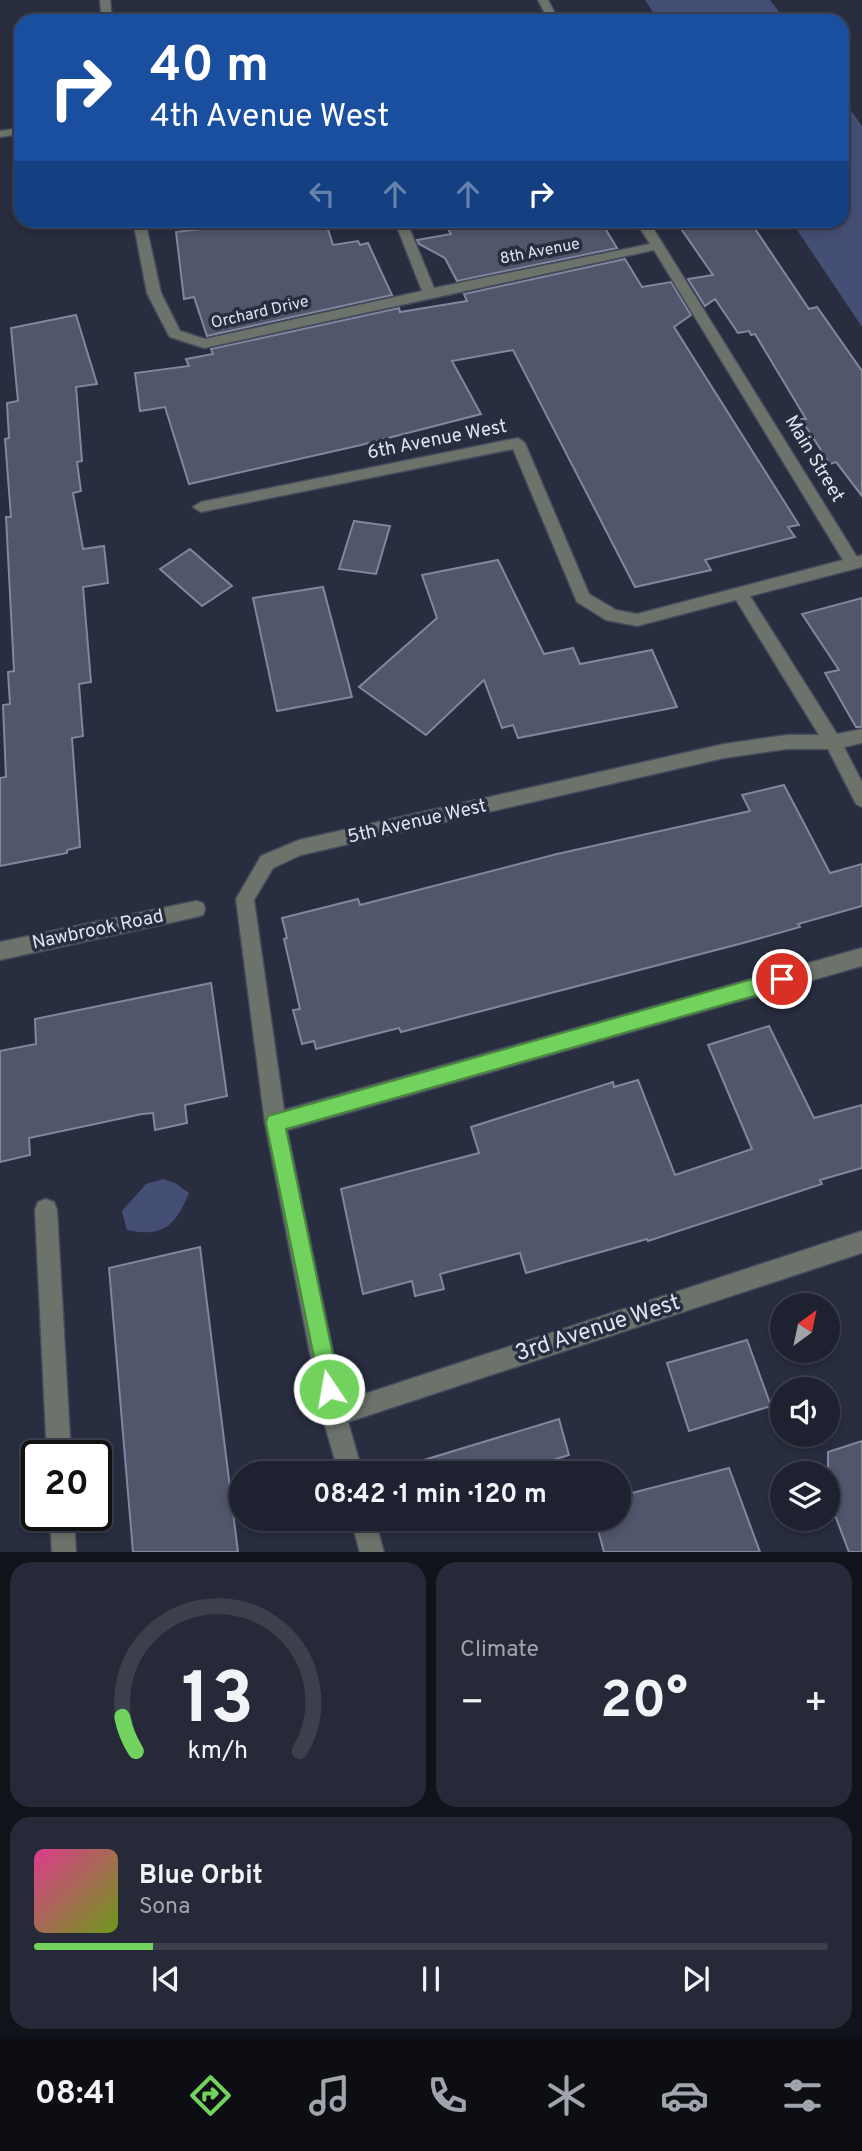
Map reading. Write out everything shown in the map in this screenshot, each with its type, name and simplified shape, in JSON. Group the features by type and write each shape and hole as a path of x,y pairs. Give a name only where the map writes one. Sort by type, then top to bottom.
{"street":[{"name":"Orchard Drive","path":"141,228 154,293 175,334 204,344 430,293"},
{"path":"402,228 430,293"},
{"name":"Main Street","path":"646,228 857,562 741,595"},
{"name":"8th Avenue","path":"430,293 657,246"},
{"name":"6th Avenue West","path":"201,506 518,443 583,598 612,617 638,620 741,595"},
{"path":"741,595 833,742 862,799"},
{"name":"5th Avenue West","path":"347,1461 334,1415 275,1123 245,899 267,862 299,848 724,751 787,742 833,742 862,736"},
{"name":"Nawbrook Road","path":"0,951 196,909"},
{"path":"275,1123 862,957"},
{"path":"46,1210 58,1440"},
{"name":"3rd Avenue West","path":"334,1415 862,1242"},
{"path":"63,1531 64,1552"},
{"path":"366,1531 372,1552"}],"shaded area":[{"path":"645,0 770,0 781,14 654,14"},
{"path":"849,108 862,126 862,327 796,228 849,228"},
{"path":"163,1179 175,1183 189,1193 179,1213 173,1221 159,1230 127,1230 122,1211 146,1184"}],"building":[{"path":"209,228 328,228 333,245 358,241 360,245 368,243 392,295 207,336 194,297 184,299 176,232"},
{"path":"605,228 617,248 457,281 445,258 419,244 417,240 451,234 448,229"},
{"path":"681,228 754,228 809,309 817,307 862,371 862,496 836,462 830,464 801,419 806,419 755,334 751,335 749,331 738,333 715,299 705,306 688,279 713,275"},
{"path":"625,259 642,287 671,282 691,315 674,327 799,525 788,527 795,537 705,560 711,570 635,587 513,350 452,361 481,414 361,445 189,484 165,407 140,411 135,373 189,366 186,359 213,354 211,349 399,308 400,312 467,301 464,294"},
{"path":"76,315 97,384 76,387 82,461 77,462 81,491 73,493 83,549 104,546 108,583 83,587 91,682 79,684 83,736 72,738 80,847 67,850 67,853 0,866 0,778 6,777 3,705 10,704 8,672 14,671 6,517 11,517 5,439 9,438 7,403 18,401 11,328"},
{"path":"354,521 390,526 376,574 339,569"},
{"path":"190,549 232,586 202,606 160,569"},
{"path":"498,560 544,654 573,648 580,664 652,650 677,707 518,738 513,725 502,728 484,680 426,735 359,687 437,618 422,575"},
{"path":"323,587 352,697 277,711 253,598"},
{"path":"862,598 862,727 856,727 825,673 839,670 802,614"},
{"path":"784,785 830,873 862,864 862,906 743,943 401,1032 399,1028 316,1049 314,1041 302,1044 293,1010 300,1009 284,939 287,938 282,918 358,899 360,905 557,854 750,811 742,795"},
{"path":"211,983 227,1096 185,1105 187,1123 155,1130 153,1113 29,1138 30,1155 0,1162 0,1051 36,1044 35,1019"},
{"path":"769,1026 814,1118 862,1105 862,1168 820,1180 822,1184 648,1241 647,1239 526,1273 520,1253 440,1274 444,1289 415,1296 412,1281 363,1294 341,1189 479,1153 471,1127 613,1082 614,1087 638,1080 675,1175 752,1149 708,1045"},
{"path":"200,1247 229,1480 229,1531 235,1531 238,1552 133,1552 109,1268"},
{"path":"747,1340 770,1406 689,1431 667,1363"},
{"path":"559,1419 569,1455 549,1461 420,1461"},
{"path":"862,1441 862,1552 849,1552 840,1528 840,1461 828,1461 828,1452"},
{"path":"729,1468 760,1552 604,1552 598,1531 631,1531 631,1493"}],"route":[{"path":"329,1389 275,1123 782,979"}]}
